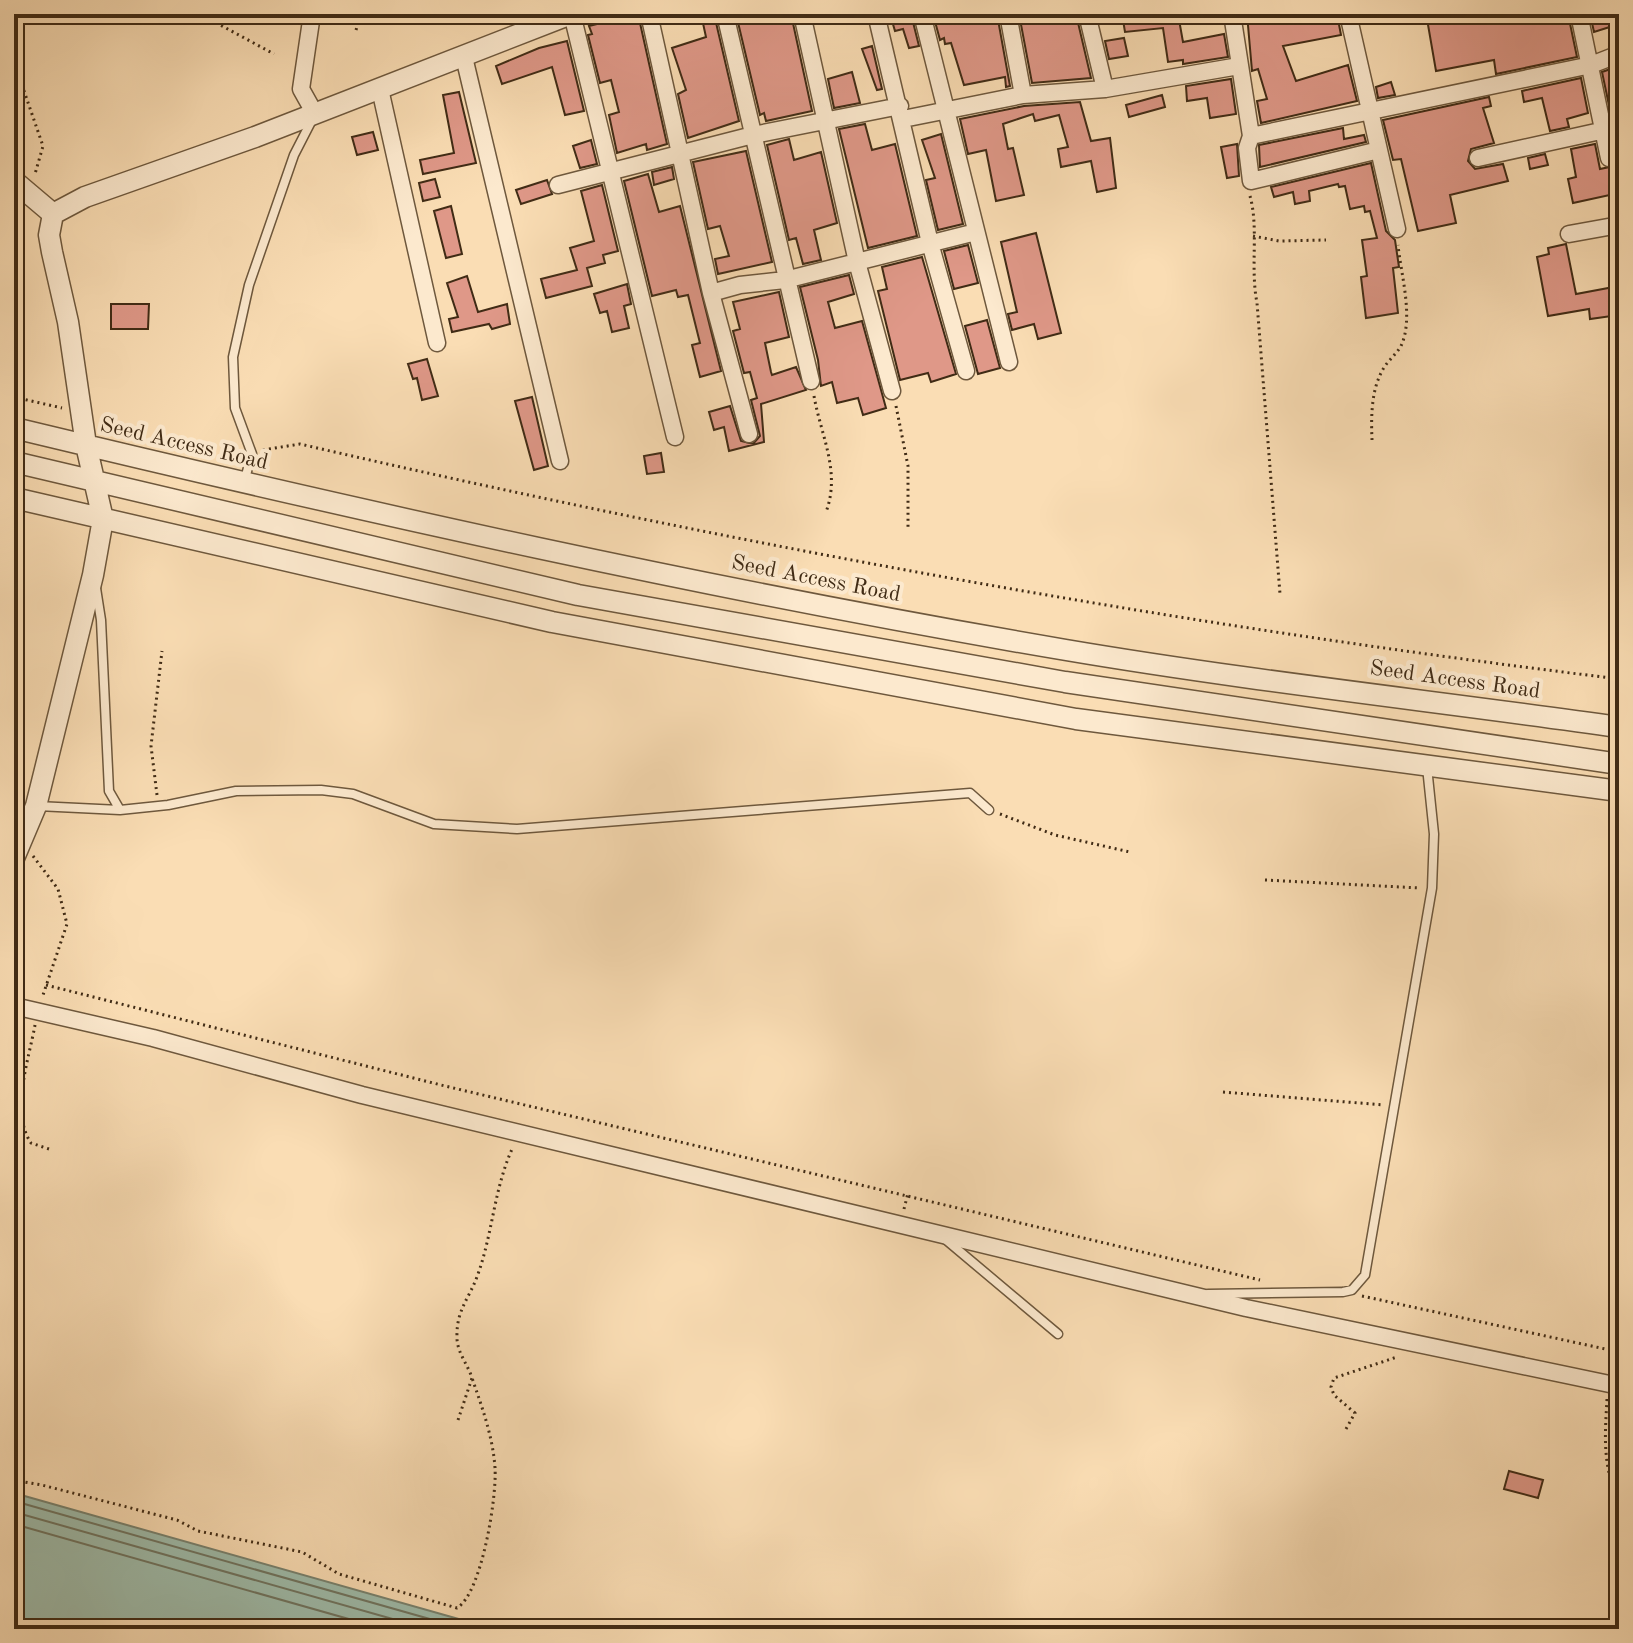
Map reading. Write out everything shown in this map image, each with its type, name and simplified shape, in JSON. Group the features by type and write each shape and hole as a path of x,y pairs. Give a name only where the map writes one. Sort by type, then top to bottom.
{"street":[{"path":"312,14 301,89 315,114"},
{"path":"53,214 85,197 315,114 571,14 675,437"},
{"path":"649,14 711,293 749,434"},
{"path":"725,14 811,381"},
{"path":"802,14 857,262 892,391"},
{"path":"876,14 930,243 966,371"},
{"path":"922,14 1009,362"},
{"path":"1008,14 1023,95"},
{"path":"1087,14 1105,89"},
{"path":"1232,14 1251,136 1247,148 1251,181 1379,150"},
{"path":"1348,14 1397,229"},
{"path":"1579,14 1609,158"},
{"path":"1251,136 1591,65 1619,54"},
{"path":"464,57 560,461"},
{"path":"558,185 826,119 945,109 1023,95 1105,89 1239,66"},
{"path":"380,89 437,343"},
{"path":"1478,158 1605,130"},
{"path":"19,186 53,214"},
{"path":"25,830 93,575 103,519 86,445 49,235 53,214"},
{"path":"1569,234 1619,225"},
{"path":"711,293 740,285 785,280 976,232"},
{"name":"Seed Access Road","path":"14,428 590,561 1068,650 1619,727"},
{"path":"14,462 578,595 1065,682 1619,764"},
{"path":"14,498 552,622 1076,719 1619,791"},
{"path":"14,1006 519,1133 1189,1294 1613,1385"}],"lane":[{"path":"244,483 252,454 235,408 233,357 249,285 294,155 315,114"},
{"path":"93,575 101,620 109,791 120,810"},
{"path":"1189,1294 1352,1290 1369,1265 1392,1106 1432,888 1434,834 1427,766"},
{"path":"25,830 120,810 236,791 321,790 353,794 434,824 517,829 970,793 989,810"},
{"path":"938,1234 1058,1334"}],"path":[{"path":"200,14 274,54"},
{"path":"356,30 361,14"},
{"path":"14,62 43,146 36,173 19,186"},
{"path":"1251,181 1248,185 1253,236 1251,270 1257,303 1280,594"},
{"path":"1372,440 1376,385 1383,368 1401,346 1406,319 1397,229"},
{"path":"1253,236 1279,241 1326,240"},
{"path":"811,381 833,475 834,492 826,512"},
{"path":"892,391 908,466 908,528"},
{"path":"14,397 81,413"},
{"path":"252,454 272,446 300,444 519,495 997,589 1619,679"},
{"path":"158,806 151,746 162,651"},
{"path":"989,810 1055,835 1130,852"},
{"path":"25,830 58,889 66,916 63,944 38,1012 23,1098 24,1125 31,1143 49,1149"},
{"path":"1265,880 1432,888"},
{"path":"46,985 445,1086 905,1193 1252,1279 1276,1280 1280,1291"},
{"path":"1223,1092 1392,1106"},
{"path":"14,1485 24,1482 42,1485 177,1520 198,1531 302,1552 339,1574 457,1608 467,1600 484,1553 494,1497 495,1468 490,1435 472,1378 459,1351 458,1322 463,1300 478,1275 501,1172 519,1133"},
{"path":"1352,1290 1368,1299 1619,1352"},
{"path":"1346,1429 1355,1413 1334,1395 1331,1387 1334,1378 1406,1353 1417,1344"},
{"path":"458,1420 472,1378"},
{"path":"1613,1385 1605,1456 1609,1481 1619,1500"}],"water":[{"path":"14,1493 494,1629 14,1629"}],"building":[{"path":"612,14 638,14 667,144 647,150 646,144 617,153 609,115 619,112 611,80 600,83 588,35 592,34 589,26 613,20"},
{"path":"701,14 714,14 739,121 688,138 678,94 686,90 672,48 706,37"},
{"path":"736,14 791,14 812,111 766,121 764,113 760,115"},
{"path":"890,14 911,14 919,46 909,48 903,29 895,31"},
{"path":"933,14 997,14 1010,86 1006,87 1005,77 964,85 951,43 945,44 944,38 940,40"},
{"path":"1019,14 1076,14 1091,78 1032,83"},
{"path":"1122,14 1178,14 1183,42 1224,34 1228,57 1183,64 1183,60 1168,62 1163,28 1125,32"},
{"path":"1247,14 1298,14 1299,20 1337,14 1341,35 1283,46 1296,81 1348,65 1357,101 1261,123 1257,101 1267,99 1258,69 1252,71"},
{"path":"1445,14 1482,14 1484,19 1503,14 1568,14 1577,57 1496,74 1494,60 1436,71 1427,19"},
{"path":"1590,14 1612,14 1616,25 1594,32"},
{"path":"1124,38 1128,56 1109,59 1105,41"},
{"path":"567,41 584,111 565,115 552,67 502,84 496,66 539,48"},
{"path":"872,46 882,89 877,90 862,49"},
{"path":"1619,66 1619,133 1615,134 1602,72"},
{"path":"852,72 860,103 834,108 828,79"},
{"path":"1581,78 1588,113 1567,119 1569,127 1550,131 1542,98 1524,102 1522,91"},
{"path":"1231,79 1236,114 1210,118 1207,98 1187,101 1186,86"},
{"path":"1391,82 1395,95 1378,98 1376,87"},
{"path":"459,92 476,163 423,174 420,160 454,153 443,95"},
{"path":"1162,95 1165,107 1129,117 1126,105"},
{"path":"1489,97 1491,106 1483,108 1494,143 1471,149 1468,161 1475,169 1503,164 1508,181 1450,195 1456,223 1418,231 1401,159 1393,160 1383,120"},
{"path":"1080,102 1091,141 1110,138 1116,188 1097,192 1091,161 1061,167 1058,149 1068,147 1059,115 1035,121 1033,114 1003,124 1008,149 1013,148 1024,195 996,201 986,150 968,154 960,119 1024,106"},
{"path":"865,124 872,150 895,144 917,236 868,248 839,129"},
{"path":"1343,128 1344,139 1364,135 1366,142 1260,167 1259,145"},
{"path":"373,132 378,150 357,155 352,137"},
{"path":"941,134 963,224 938,230 926,180 935,178 922,140"},
{"path":"789,139 794,160 821,152 837,223 814,230 821,260 803,264 796,238 789,240 767,145"},
{"path":"591,140 597,164 580,168 573,146"},
{"path":"1237,144 1239,176 1227,178 1221,147"},
{"path":"1595,144 1600,169 1619,165 1619,193 1573,203 1568,179 1576,177 1571,149"},
{"path":"746,151 772,262 718,274 715,259 729,256 720,226 708,229 693,162"},
{"path":"1545,154 1548,165 1530,169 1528,158"},
{"path":"1371,163 1386,231 1395,240 1399,267 1393,268 1398,313 1366,318 1361,277 1367,276 1362,240 1377,238 1370,211 1365,212 1364,206 1350,209 1345,186 1339,187 1338,184 1309,191 1310,201 1295,204 1293,192 1274,197 1271,187"},
{"path":"672,167 674,179 654,185 652,172"},
{"path":"648,174 659,212 680,206 721,371 700,377 692,345 700,343 688,295 678,297 676,290 652,296 624,181"},
{"path":"435,179 440,197 423,201 419,183"},
{"path":"547,180 552,194 521,204 516,190"},
{"path":"602,185 618,251 603,255 605,263 587,268 592,286 546,298 541,279 577,270 570,248 594,241 581,191"},
{"path":"451,206 462,254 446,258 434,211"},
{"path":"1036,233 1061,333 1038,339 1034,324 1012,330 1008,314 1017,312 1001,242"},
{"path":"1566,244 1576,294 1619,286 1619,315 1590,319 1589,309 1548,316 1537,257 1549,254 1548,248"},
{"path":"968,245 978,283 954,289 944,251"},
{"path":"922,257 956,374 931,382 928,373 900,380 878,291 887,289 882,267"},
{"path":"849,275 854,294 828,302 835,328 862,321 886,408 863,415 858,398 837,403 832,382 821,386 818,360 800,287"},
{"path":"467,276 478,312 507,304 510,324 492,329 489,324 452,332 449,319 458,317 447,283"},
{"path":"627,284 631,304 624,306 629,328 612,332 607,311 600,313 594,294"},
{"path":"779,292 789,337 765,343 771,372 772,375 796,367 806,390 761,404 764,442 729,451 724,427 714,430 709,412 730,406 741,441 753,444 760,436 751,400 757,398 750,372 744,373 733,331 740,329 733,302"},
{"path":"111,304 149,304 148,329 111,329"},
{"path":"987,320 1000,368 978,374 965,326"},
{"path":"427,359 438,396 422,400 417,378 413,379 408,364"},
{"path":"532,397 548,466 534,470 515,401"},
{"path":"661,453 664,472 647,474 644,456"},
{"path":"1509,1471 1543,1480 1538,1498 1504,1489"}]}
